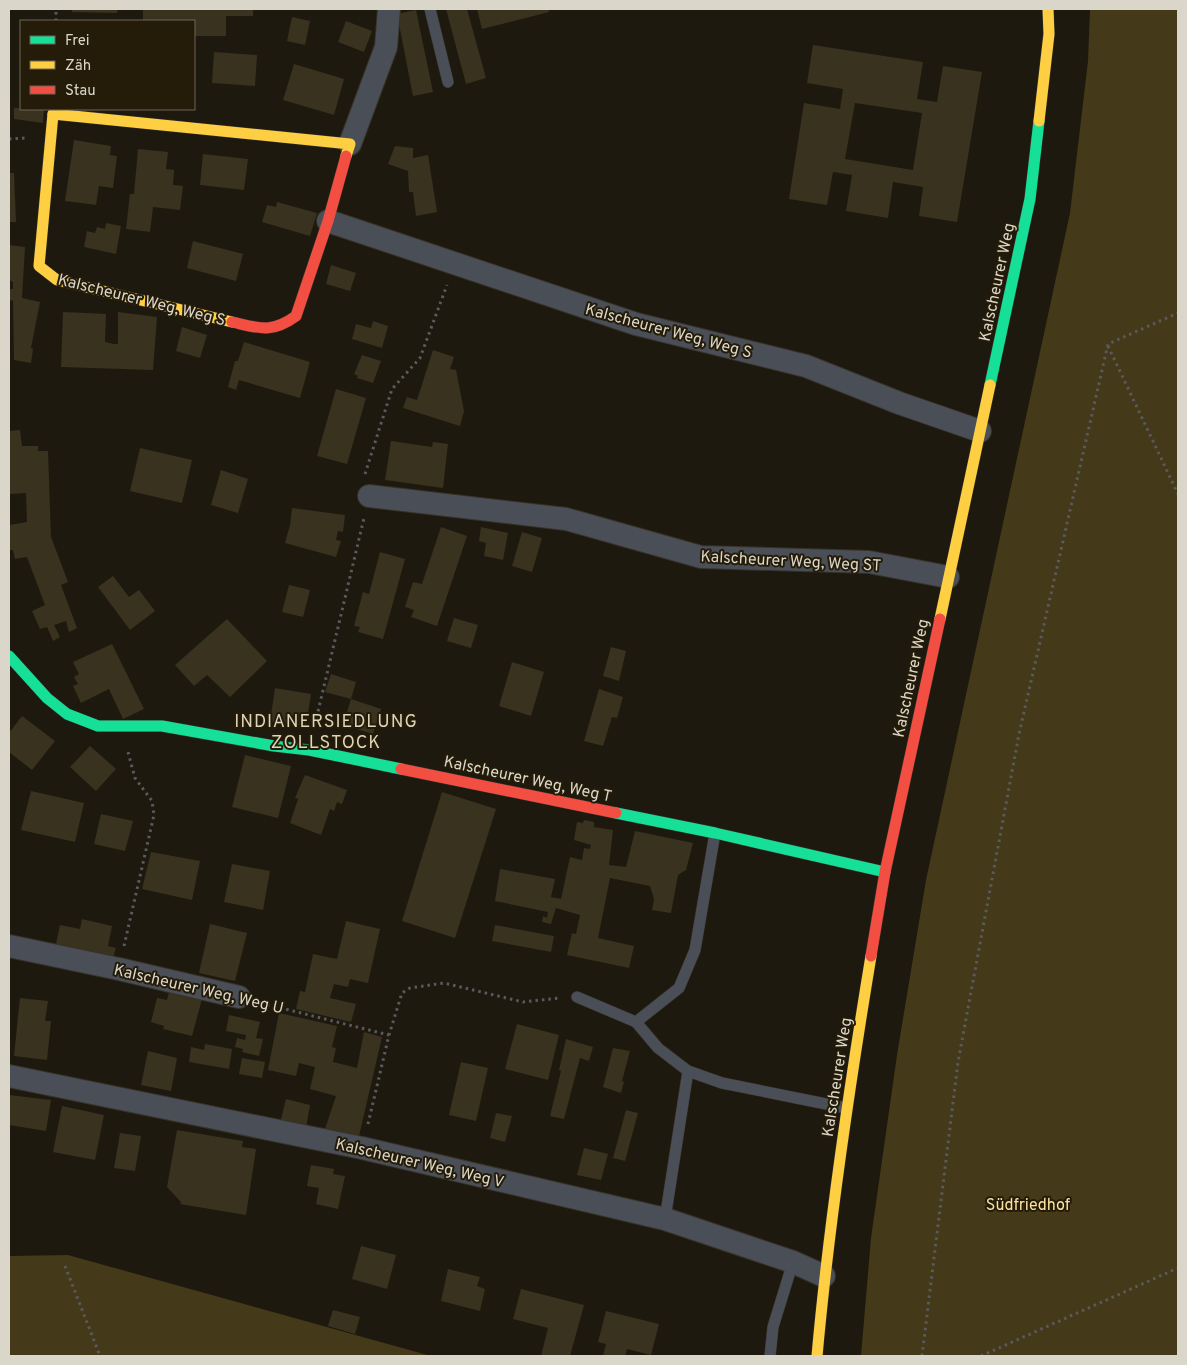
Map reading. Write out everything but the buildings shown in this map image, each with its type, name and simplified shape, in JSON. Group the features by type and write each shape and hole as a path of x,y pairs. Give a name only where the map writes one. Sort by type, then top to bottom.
{"street":[{"name":"Kalscheurer Weg, Weg S","path":"350,144 53,114 39,266 57,280 263,329 285,324 296,316 328,221 350,144 386,47 389,9"},
{"name":"Kalscheurer Weg","path":"817,1356 824,1276 846,1108 886,872 1030,199 1049,34 1048,9"},
{"name":"Kalscheurer Weg, Weg S","path":"328,221 636,324 806,366 899,403 980,431"},
{"name":"Kalscheurer Weg, Weg ST","path":"369,496 566,519 701,557 869,562 948,578"},
{"name":"Kalscheurer Weg, Weg T","path":"9,656 47,698 67,714 98,726 162,726 274,746 309,750 715,833 886,872"},
{"name":"Kalscheurer Weg, Weg U","path":"9,946 239,997"},
{"name":"Kalscheurer Weg, Weg V","path":"9,1076 362,1148 665,1219 793,1262 824,1276"}],"lane":[{"path":"430,9 448,82"},
{"path":"636,1022 679,988 695,950 715,833"},
{"path":"577,997 636,1022 658,1048 688,1071 722,1083 846,1108"},
{"path":"665,1219 688,1071"},
{"path":"770,1356 773,1327 793,1262"}],"path":[{"path":"1108,344 1178,314"},
{"path":"1108,344 1178,494"},
{"path":"922,1356 959,1053 1019,734 1108,344"},
{"path":"119,969 154,815 152,801 135,778 127,748 125,727"},
{"path":"362,1148 389,1035 402,993 410,988 444,983 523,1002 577,997"},
{"name":"Kalscheurer Weg, Weg U","path":"239,997 389,1035"},
{"path":"65,1266 100,1356"},
{"path":"981,1356 1178,1268"}],"green space":[{"name":"Südfriedhof","path":"1090,9 1178,9 1178,1356 861,1356 871,1238 897,1055 926,880 1070,213 1088,61"},
{"path":"68,1255 431,1356 9,1356 9,1256"}],"traffic: fast":[{"path":"990,385 1030,199 1039,121"},
{"path":"9,656 47,698 67,714 98,726 162,726 274,746 309,750 401,769"},
{"path":"616,813 715,833 885,872"}],"traffic: slow":[{"path":"1039,121 1049,34 1048,9"},
{"path":"53,114 350,144 346,156"},
{"path":"53,114 39,266 57,280 232,322"},
{"path":"940,619 990,385"},
{"path":"817,1356 840,1156 871,956"}],"traffic: jam":[{"path":"232,322 265,328 287,322 296,316 328,221 346,156"},
{"path":"871,956 885,872 940,619"},
{"path":"401,769 616,813"}],"district":[{"name":"INDIANERSIEDLUNG ZOLLSTOCK","path":"326,731"}]}
